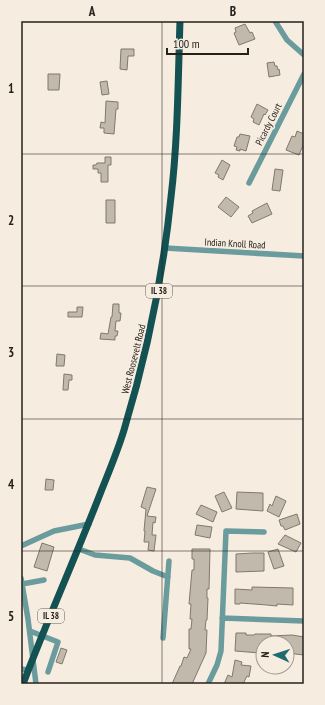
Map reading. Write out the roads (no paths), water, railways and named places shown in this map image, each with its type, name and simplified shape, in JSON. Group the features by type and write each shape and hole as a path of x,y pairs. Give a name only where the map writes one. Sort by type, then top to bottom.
{"main road":[{"name":"West Roosevelt Road","path":"23,684 25,670 33,658 43,636 79,549 123,432 151,328 160,282 173,180 180,21"}],"street":[{"path":"275,21 287,40 304,55"},
{"name":"Picardy Court","path":"249,182 304,74"},
{"name":"Indian Knoll Road","path":"165,248 304,256"},
{"path":"21,546 54,531 88,524"},
{"path":"208,684 220,658 226,531 264,532"},
{"path":"79,549 95,554 130,558 153,571 168,577"},
{"path":"163,638 169,561"},
{"path":"36,684 22,581 44,580"},
{"path":"222,618 304,621"},
{"path":"30,631 58,642 48,672"}]}
